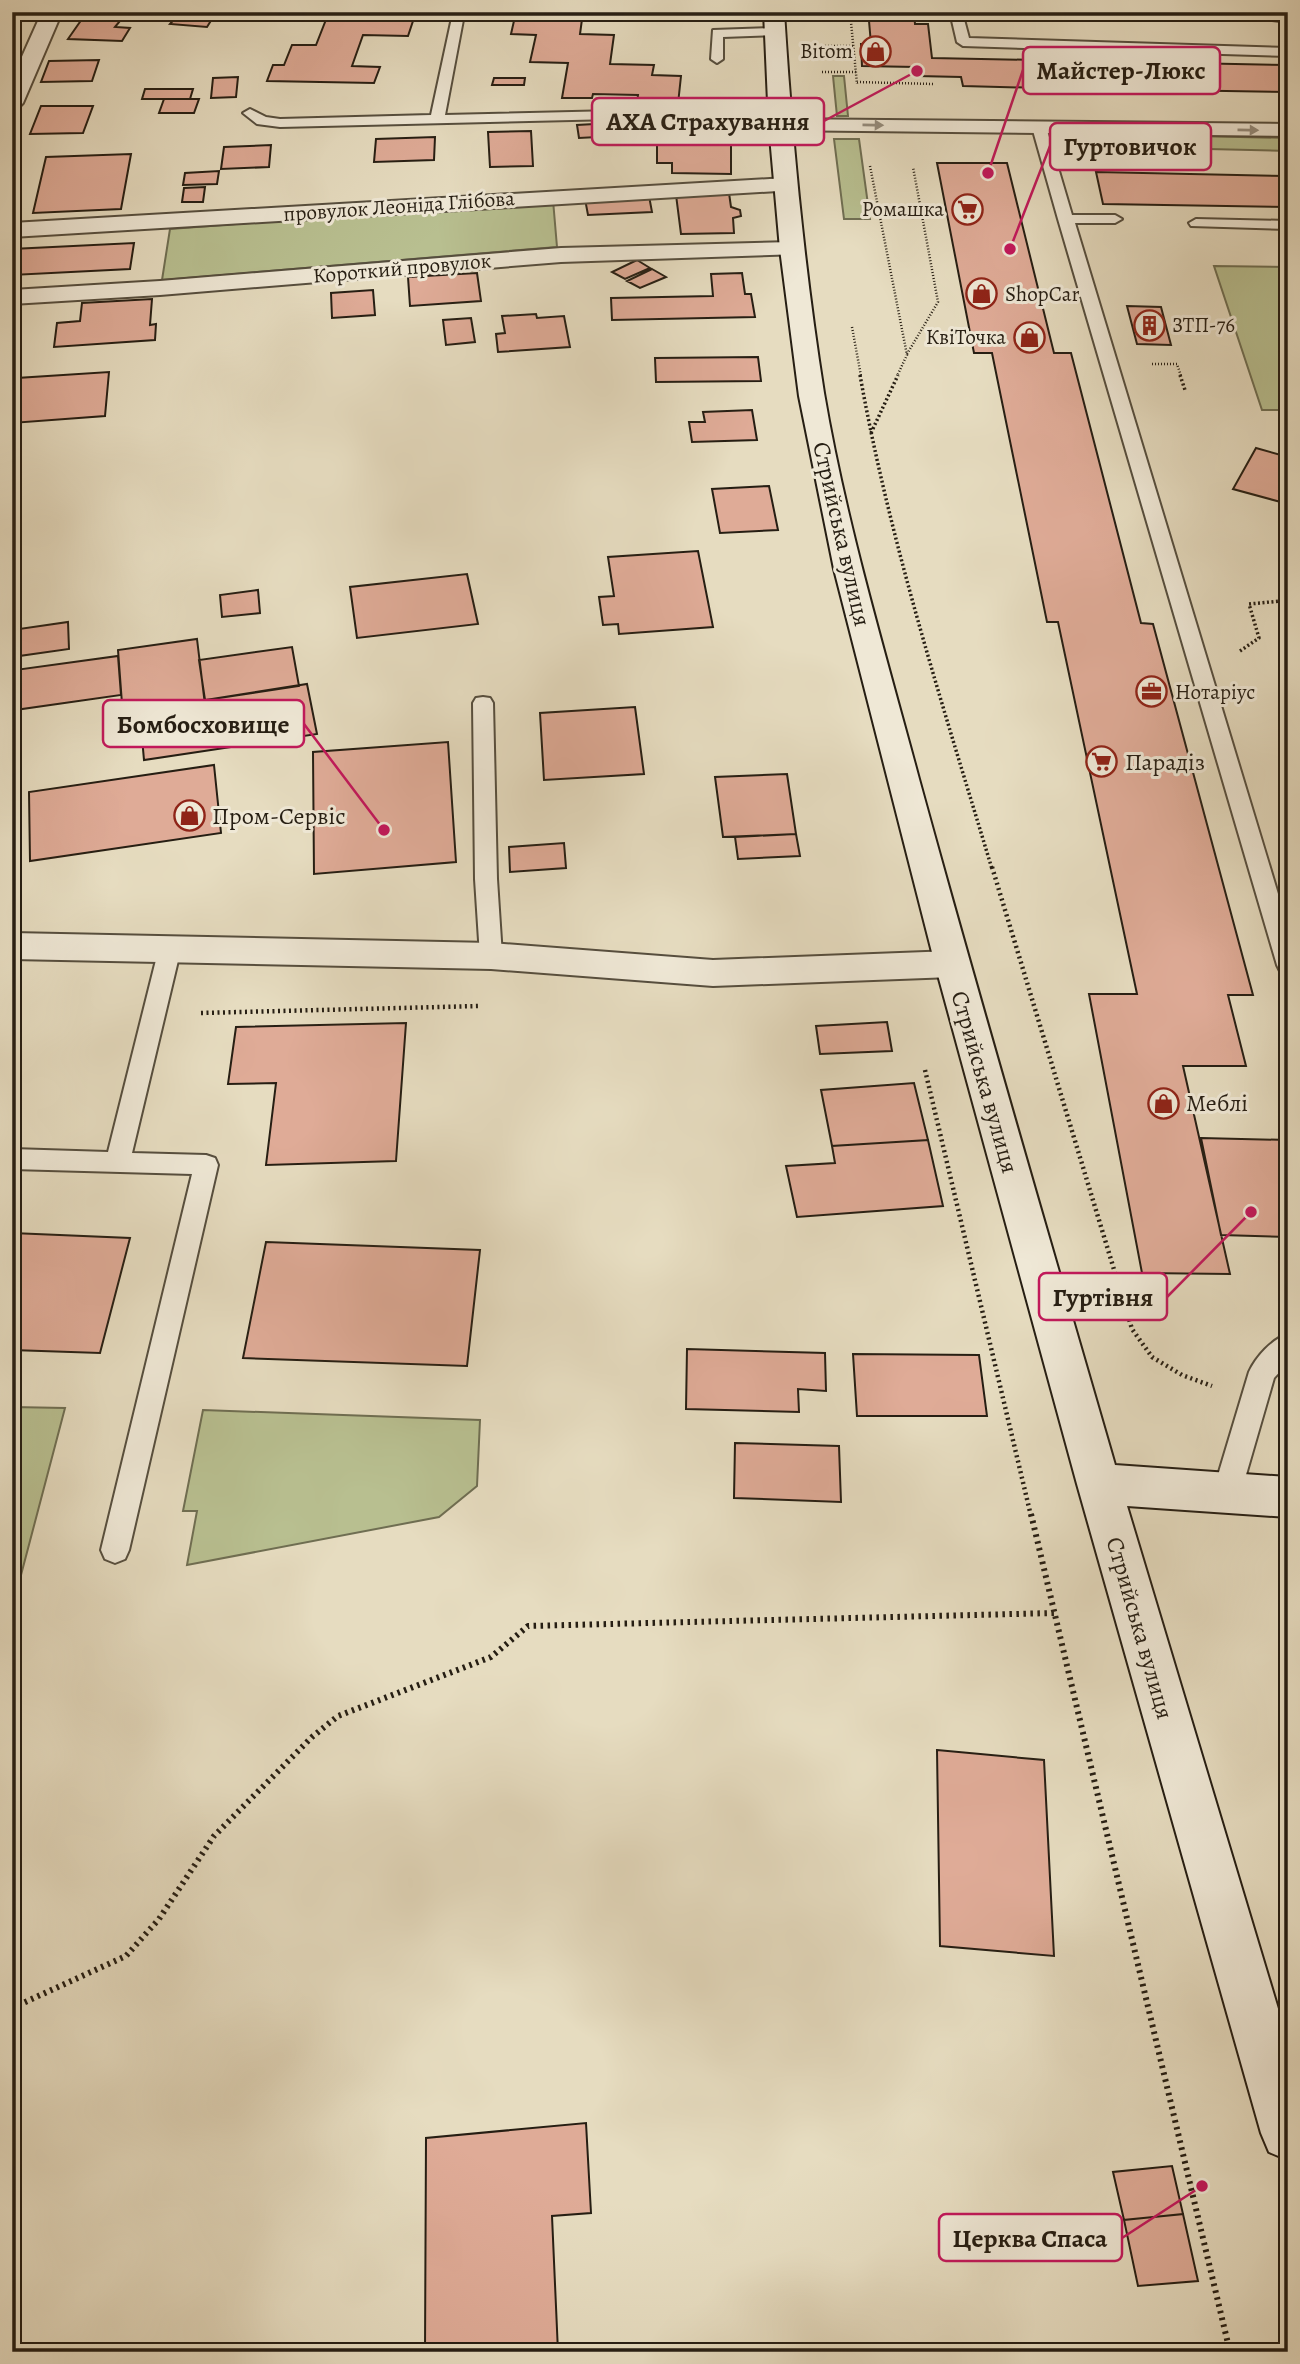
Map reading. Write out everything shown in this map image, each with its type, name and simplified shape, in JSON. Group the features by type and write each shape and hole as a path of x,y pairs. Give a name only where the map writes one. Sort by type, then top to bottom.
{"street":[{"path":"12,103 52,12"},
{"name":"Стрийська вулиця","path":"774,22 792,249 812,396 848,569 952,964 1099,1484 1288,2133"},
{"path":"780,118 862,125 1288,130"},
{"name":"провулок Леоніда Глібова","path":"12,230 169,223 553,195 786,185"},
{"name":"Короткий провулок","path":"12,297 160,288 561,255 792,249"},
{"path":"12,946 491,956 713,973 952,964"},
{"path":"1099,1484 1288,1497"}],"lane":[{"path":"956,12 963,42 1288,52"},
{"path":"1240,12 1288,18"},
{"path":"437,119 457,16 504,16"},
{"path":"718,59 717,33 774,22"},
{"path":"250,113 262,121 280,123 437,119 780,118"},
{"path":"1039,127 1288,965"},
{"path":"1065,219 1115,219"},
{"path":"1196,223 1288,225"},
{"path":"483,704 486,879 491,956"},
{"path":"118,1162 170,948"},
{"path":"12,1159 206,1165 115,1550"},
{"path":"1227,1492 1262,1372 1288,1345"}],"path":[{"path":"850,12 862,125 907,355"},
{"path":"818,46 853,46"},
{"path":"820,72 856,72"},
{"path":"870,434 907,355 938,302 913,166"},
{"path":"850,315 870,434 922,638 1132,1329 1152,1357 1182,1375 1224,1391 1255,1396"},
{"path":"1177,364 1185,390"},
{"path":"1288,579 1283,583 1281,601 1288,618"},
{"path":"1259,638 1249,604 1281,601"},
{"path":"923,1063 1230,2352"},
{"path":"12,2008 126,1956 159,1919 214,1836 312,1737 338,1716 491,1657 528,1626 1055,1614"}],"green space":[{"path":"833,76 844,76 848,116 837,116"},
{"path":"1101,136 1288,138 1288,151 1122,147 1120,140 1100,139"},
{"path":"834,139 859,139 870,219 844,219"},
{"path":"553,200 557,247 162,280 170,229"},
{"path":"1214,266 1288,267 1288,410 1262,410"},
{"path":"12,1407 65,1408 16,1594 12,1594"},
{"path":"203,1410 480,1420 477,1486 439,1517 187,1565 197,1511 183,1511"}],"building":[{"path":"179,12 218,12 212,19 176,17"},
{"path":"329,12 416,12 408,36 363,35 352,66 380,67 374,83 267,81 273,65 284,65 292,45 316,45"},
{"path":"516,12 583,12 580,34 614,35 610,64 654,65 652,75 681,76 678,104 637,103 638,95 593,94 592,98 562,98 568,63 530,62 536,35 511,34"},
{"path":"857,12 914,12 915,24 928,24 932,58 1037,60 1042,88 963,86 961,77 918,76 916,67 862,66 861,44 871,44 869,21 858,20"},
{"path":"176,17 212,19 207,27 170,24"},
{"path":"82,19 120,21 115,27 130,28 122,41 68,39"},
{"path":"99,60 92,81 41,82 49,61"},
{"path":"1037,60 1288,65 1288,92 1042,88"},
{"path":"238,77 236,97 211,98 213,78"},
{"path":"494,78 525,78 524,85 492,85"},
{"path":"145,89 193,89 190,99 142,99"},
{"path":"164,99 199,99 194,113 159,113"},
{"path":"41,106 93,106 83,133 30,134"},
{"path":"613,123 616,136 579,138 577,125"},
{"path":"531,131 533,166 490,167 488,132"},
{"path":"673,136 731,136 731,174 672,173 672,163 657,163 657,145 673,145"},
{"path":"435,137 434,160 374,162 376,139"},
{"path":"271,145 269,167 221,169 224,147"},
{"path":"131,154 121,209 33,213 46,157"},
{"path":"937,163 1007,163 1054,353 1071,353 1141,623 1153,624 1253,995 1228,995 1246,1066 1183,1066 1230,1274 1142,1273 1089,994 1137,994 1058,622 1047,622 992,353 974,353"},
{"path":"219,171 217,184 183,185 185,173"},
{"path":"1096,172 1286,176 1288,207 1103,204"},
{"path":"205,187 203,202 182,202 184,188"},
{"path":"729,193 731,207 740,210 741,216 733,218 734,233 681,234 676,195"},
{"path":"649,196 652,212 588,215 585,199"},
{"path":"134,243 130,269 12,275 12,249"},
{"path":"637,260 650,268 625,279 612,272"},
{"path":"652,269 666,277 640,288 627,281"},
{"path":"477,273 481,301 410,306 408,277"},
{"path":"742,273 745,294 751,294 755,317 612,320 611,298 713,296 711,274"},
{"path":"373,290 375,315 332,318 331,293"},
{"path":"152,299 150,325 156,324 155,340 54,347 57,323 80,321 82,303"},
{"name":"ЗТП-76","path":"1127,306 1161,307 1171,345 1137,344"},
{"path":"536,314 537,318 564,316 570,347 498,352 496,334 505,333 502,316"},
{"path":"471,318 475,342 446,345 443,320"},
{"path":"758,357 761,381 656,382 655,358"},
{"path":"109,372 105,416 12,423 17,378"},
{"path":"752,410 757,440 692,442 689,422 705,422 703,412"},
{"path":"1256,448 1288,457 1288,504 1233,489"},
{"path":"769,486 778,530 720,533 712,489"},
{"path":"698,551 713,627 619,634 618,624 603,625 599,597 614,596 608,557"},
{"path":"467,574 478,624 357,638 350,587"},
{"path":"258,590 260,613 222,617 220,595"},
{"path":"68,622 69,649 12,657 12,630"},
{"path":"197,639 205,705 123,717 118,650"},
{"path":"292,647 299,686 205,700 199,660"},
{"path":"118,656 121,695 15,710 15,670"},
{"path":"307,684 317,734 144,760 140,715 205,705 205,700"},
{"path":"635,707 644,774 544,780 540,713"},
{"path":"448,742 456,862 314,874 313,752"},
{"path":"214,765 221,833 30,861 29,792"},
{"path":"787,774 796,834 723,837 715,777"},
{"path":"796,834 800,856 738,859 735,837"},
{"path":"564,843 566,868 510,872 509,847"},
{"path":"887,1022 892,1051 820,1054 816,1026"},
{"path":"406,1023 396,1161 266,1165 276,1083 228,1084 236,1027"},
{"path":"914,1083 928,1140 832,1146 821,1090"},
{"path":"1201,1138 1288,1140 1288,1237 1221,1235"},
{"path":"928,1140 943,1206 797,1217 786,1166 835,1163 832,1146"},
{"path":"12,1233 130,1238 100,1353 12,1350"},
{"path":"266,1242 480,1250 467,1366 243,1358"},
{"path":"687,1349 825,1353 826,1391 798,1389 799,1412 686,1409"},
{"path":"853,1354 979,1355 987,1416 857,1416"},
{"path":"735,1443 839,1446 841,1502 734,1498"},
{"path":"937,1750 1044,1760 1054,1956 940,1946"},
{"path":"586,2123 591,2213 552,2216 558,2352 425,2352 426,2138"},
{"path":"1172,2166 1183,2214 1124,2220 1113,2172"},
{"path":"1183,2214 1198,2281 1138,2286 1124,2220"}],"place":[{"name":"Bitom","path":"876,51"},
{"name":"АХА Страхування","path":"917,71"},
{"name":"Майстер-Люкс","path":"988,173"},
{"name":"Ромашка","path":"967,209"},
{"name":"Гуртовичок","path":"1010,249"},
{"name":"ShopCar","path":"982,294"},
{"name":"ЗТП-76","path":"1149,325"},
{"name":"КвіТочка","path":"1029,337"},
{"name":"Нотаріус","path":"1152,692"},
{"name":"Парадіз","path":"1102,762"},
{"name":"Пром-Сервіс","path":"189,816"},
{"name":"Бомбосховище","path":"384,830"},
{"name":"Меблі","path":"1163,1103"},
{"name":"Гуртівня","path":"1251,1212"},
{"name":"Церква Спаса","path":"1202,2186"}]}
